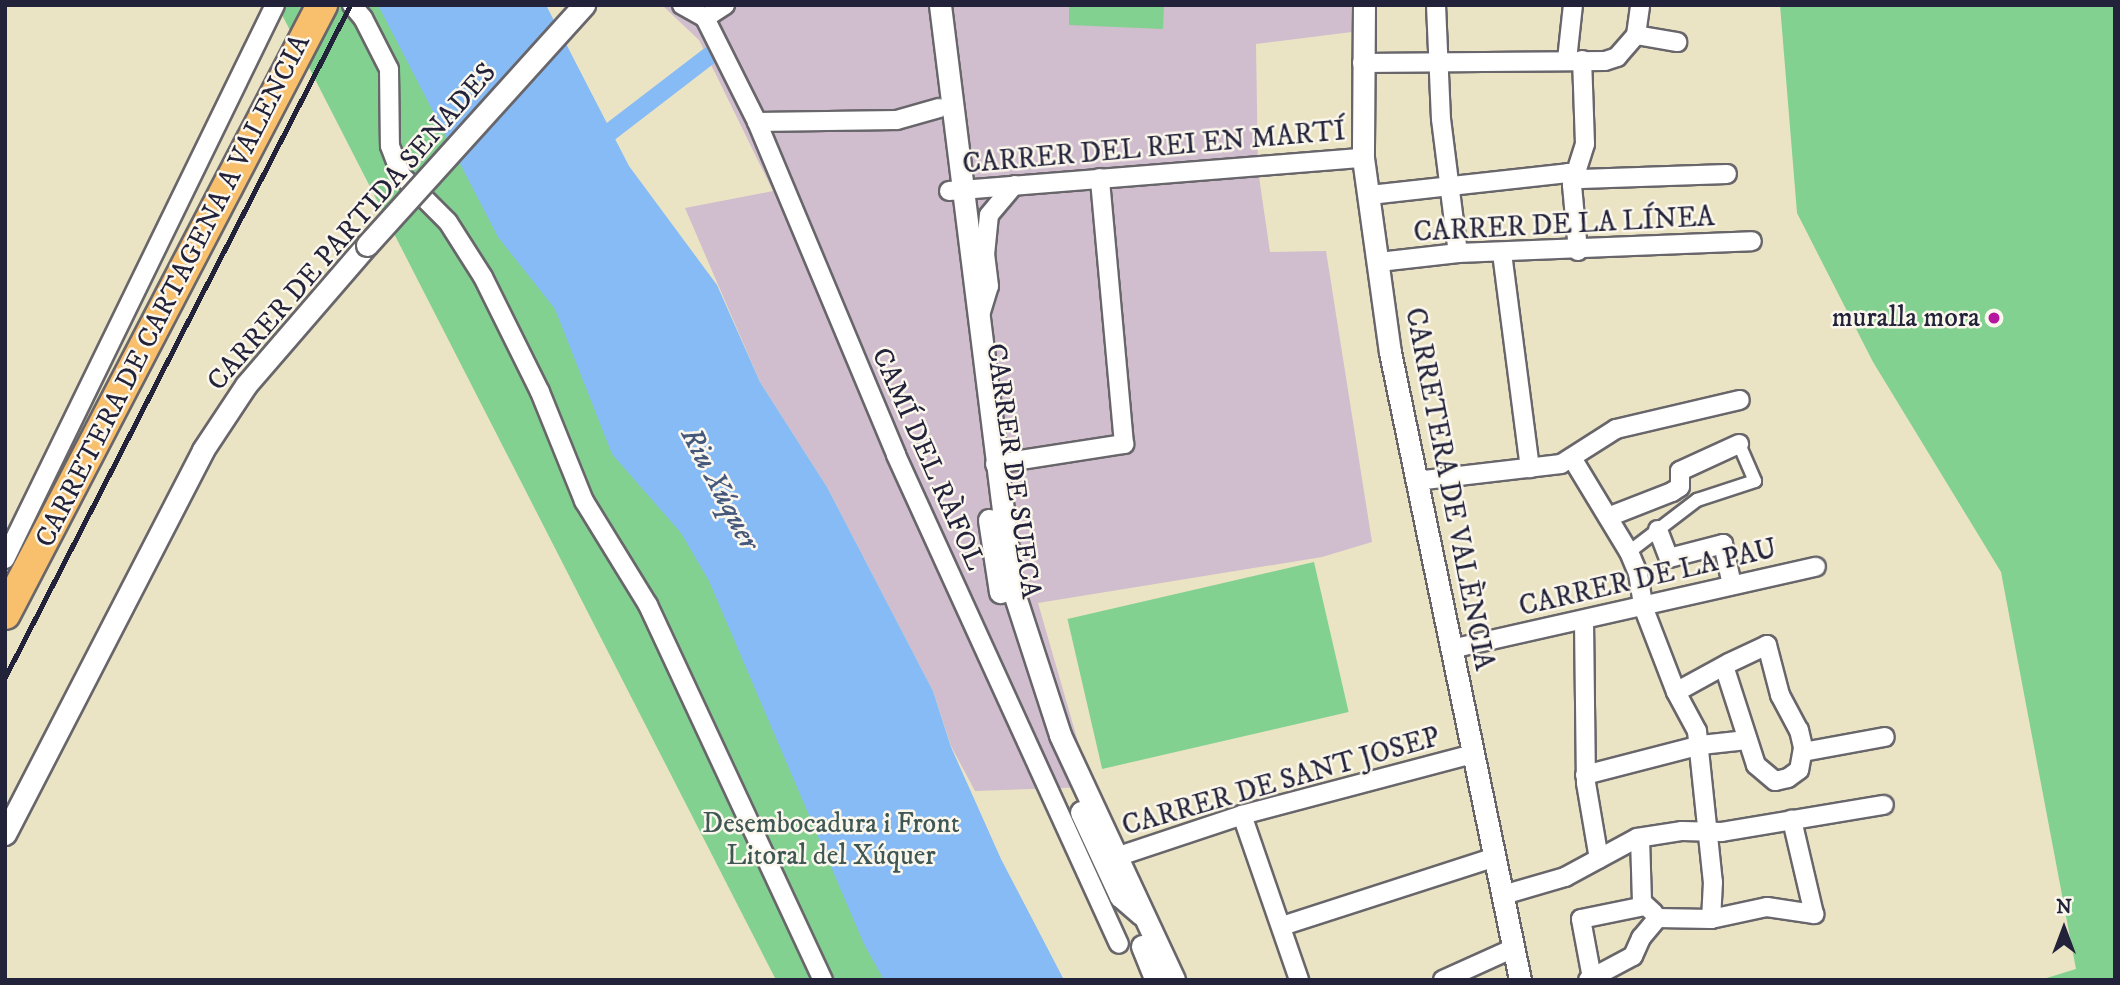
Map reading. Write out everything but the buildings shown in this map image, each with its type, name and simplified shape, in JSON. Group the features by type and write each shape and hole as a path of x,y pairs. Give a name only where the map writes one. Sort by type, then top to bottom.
{"highway":[{"name":"CARRETERA DE CARTAGENA A VALENCIA","path":"5,614 319,11"}],"street":[{"path":"5,559 275,5"},
{"path":"352,5 363,18 389,69 390,146 401,175 448,222 483,277 540,392 584,501 648,605 823,980"},
{"name":"CARRER DE PARTIDA SENADES","path":"5,834 203,450 247,385 367,245 584,5"},
{"path":"682,5 705,18 725,5"},
{"name":"CARRER DE SUECA","path":"925,5 939,108 979,318 995,464 1024,634 1060,735 1111,859 1120,896 1141,914"},
{"name":"CARRER DE SUECA","path":"940,5 956,190 1004,610 1042,728 1174,980"},
{"name":"CARRETERA DE VALÈNCIA","path":"1364,5 1363,158 1390,352 1520,980"},
{"path":"1436,5 1448,187 1458,254"},
{"path":"1573,5 1574,60 1584,144 1582,163 1574,176 1578,251"},
{"path":"1362,63 1617,57 1636,35 1640,5"},
{"name":"CAMÍ DEL RÀFOL","path":"705,18 757,122 896,454 1119,944"},
{"path":"1636,35 1677,42"},
{"path":"757,122 897,120 939,108"},
{"name":"CARRER DEL REI EN MARTÍ","path":"956,190 1363,158"},
{"path":"1370,195 1574,176 1727,174"},
{"path":"995,464 1124,444 1100,178"},
{"path":"979,318 989,286 985,255 989,215 1014,185"},
{"name":"CARRER DE LA LÍNEA","path":"1379,262 1458,254 1578,251 1752,241"},
{"path":"1502,253 1530,468"},
{"path":"1416,481 1530,468 1572,458 1616,429 1740,400"},
{"path":"1608,517 1672,492 1680,487 1680,471 1740,444 1755,481 1697,500 1629,552"},
{"path":"1572,458 1629,552 1644,609 1676,692 1701,745 1711,919"},
{"path":"1658,530 1669,558 1723,544 1732,585"},
{"name":"CARRER DE LA PAU","path":"1451,649 1644,609 1732,585 1816,567"},
{"path":"1584,621 1585,775 1599,859"},
{"path":"1676,692 1724,666 1767,645 1780,695 1799,730 1803,752 1799,770 1788,778 1775,781 1762,774 1747,740 1724,666"},
{"path":"1803,752 1885,737"},
{"path":"1585,775 1701,745 1747,740"},
{"name":"CARRER DE SANT JOSEP","path":"1111,859 1242,815 1473,754"},
{"path":"1503,895 1565,877 1640,838 1707,832 1884,805"},
{"path":"1242,815 1299,980"},
{"path":"1640,838 1645,905 1661,918 1711,919 1767,907 1814,914 1792,820"},
{"path":"1282,926 1495,857"},
{"path":"1120,896 1156,980"},
{"path":"1645,905 1581,919 1590,979 1633,956 1641,937 1661,918"},
{"path":"1443,980 1514,948"}],"shaded area":[{"path":"662,5 1371,5 1368,30 1256,44 1258,170 1270,252 1326,251 1372,542 1322,557 1038,603 1091,787 975,791 951,746 933,691 827,487 760,382 685,208 773,191 699,40"}],"green space":[{"name":"Desembocadura i Front Litoral del Xúquer","path":"277,5 527,5 1026,980 776,980"},
{"path":"1069,5 1164,5 1163,29 1069,25"},
{"path":"1780,5 2115,5 2115,980 2040,980 2076,969 2001,572 1873,362 1797,213"},
{"path":"1314,562 1349,712 1102,769 1067,619"}],"water":[{"name":"Riu Xúquer","path":"378,5 546,5 629,166 717,285 760,382 827,487 933,691 951,747 1001,859 1064,980 884,980 864,944 709,581 681,533 612,454 555,309 498,237"}],"waterway":[{"path":"593,145 709,56"}],"railway":[{"path":"5,677 350,5"}],"place":[{"name":"muralla mora","path":"1994,318"}]}
